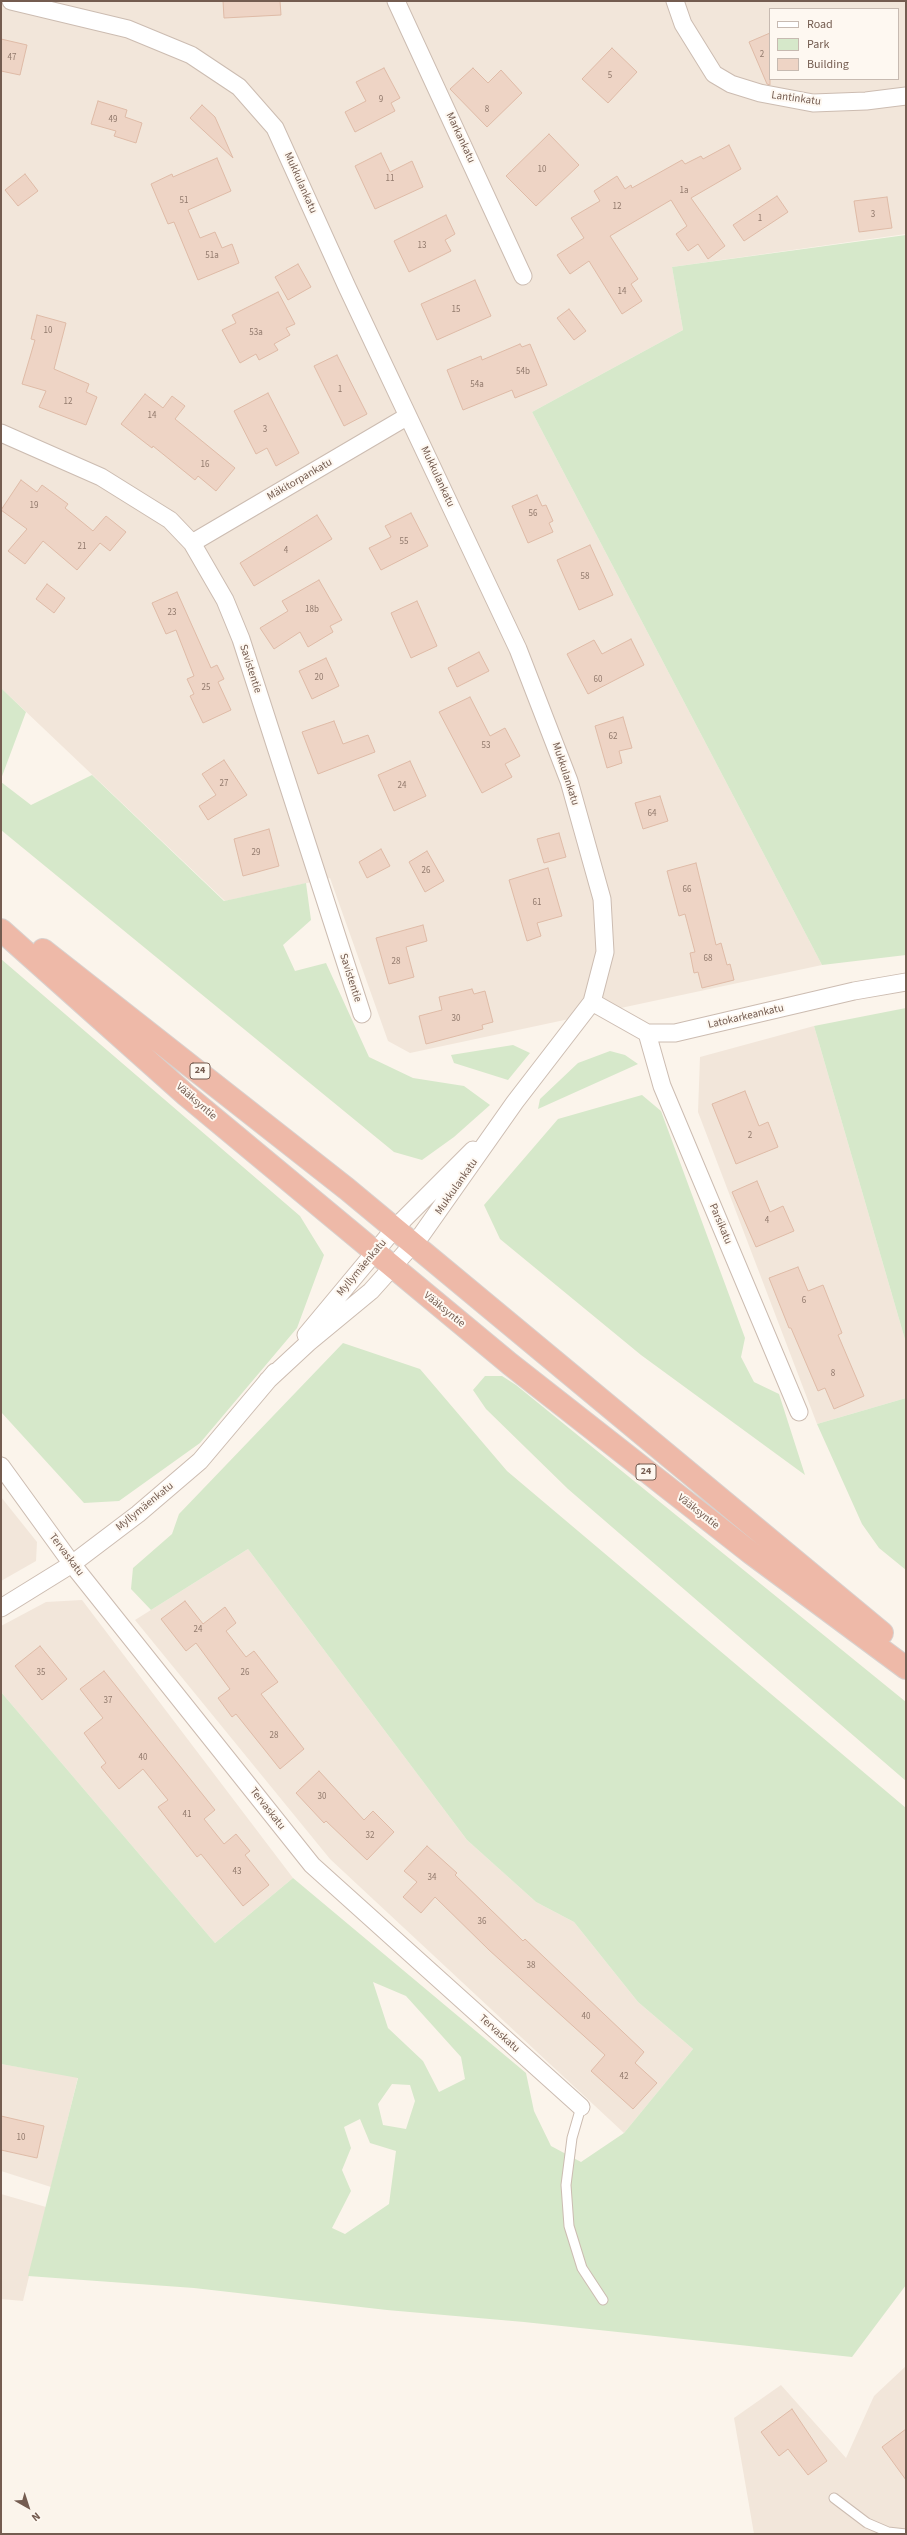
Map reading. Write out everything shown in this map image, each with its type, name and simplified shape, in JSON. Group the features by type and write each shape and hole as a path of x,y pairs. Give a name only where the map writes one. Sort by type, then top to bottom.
{"highway":[{"name":"Vääksyntie","path":"1,918 241,1103 414,1243 906,1654"},
{"name":"Vääksyntie","path":"1,930 186,1095 393,1268 662,1485 906,1668"}],"street":[{"name":"Mukkulankatu","path":"11,1 128,29 191,55 239,87 275,128 408,416 518,649 569,781 602,899 605,952 592,1002 486,1137 395,1228"},
{"name":"Markankatu","path":"396,1 523,276"},
{"name":"Lantinkatu","path":"675,1 683,24 714,74 731,84 760,93 813,104 866,101 906,96"},
{"name":"Mäkitorpankatu","path":"192,543 408,416"},
{"name":"Savistentie","path":"1,433 101,477 170,520 192,543 225,600 241,639 362,1014"},
{"name":"Latokarkeankatu","path":"592,1002 647,1033 675,1033 854,991 906,982"},
{"name":"Parsikatu","path":"647,1033 662,1086 799,1412"},
{"name":"Mukkulankatu","path":"393,1268 441,1209 515,1102"},
{"name":"Myllymäenkatu","path":"1,1608 72,1564 138,1514 200,1461 395,1228"},
{"name":"Myllymäenkatu","path":"267,1381 308,1343 371,1291 393,1268"},
{"name":"Tervaskatu","path":"1,1466 72,1564 312,1865 581,2107"}],"lane":[{"path":"581,2107 572,2138 566,2185 569,2226 582,2268 603,2300"},
{"path":"834,2498 867,2523 888,2532 906,2534"}],"shaded area":[{"path":"1,1 906,1 906,234 672,267 683,330 532,412 822,965 410,1053 388,1041 330,878 225,901 1,688"},
{"path":"814,1026 906,1343 906,1398 817,1424 698,1112 700,1057"},
{"path":"1,1497 37,1542 36,1561 1,1581"},
{"path":"248,1549 467,1840 536,1902 574,1922 638,2002 693,2049 624,2133 330,1859 135,1620"},
{"path":"82,1600 293,1878 215,1943 1,1692 1,1626 46,1602"},
{"path":"1,2064 78,2077 51,2187 1,2171"},
{"path":"1,2194 46,2207 23,2301 1,2299"},
{"path":"906,2366 906,2534 754,2534 734,2418 781,2385 846,2458 874,2396"}],"green space":[{"path":"906,235 906,955 822,965 532,412 683,330 672,267"},
{"path":"1,688 26,712 1,779"},
{"path":"92,775 224,901 306,883 311,920 283,945 295,971 326,963 369,1057 413,1078 464,1086 490,1105 454,1137 422,1160 394,1152 1,830 1,782 31,805"},
{"path":"1,959 300,1216 324,1255 297,1328 200,1443 119,1501 84,1503 1,1412"},
{"path":"906,1008 906,1343 814,1026"},
{"path":"513,1045 530,1053 508,1080 454,1063 451,1055"},
{"path":"610,1051 625,1055 638,1064 538,1109 540,1099 578,1063"},
{"path":"642,1095 661,1111 745,1338 741,1357 754,1382 779,1394 805,1475 641,1355 500,1239 484,1205 558,1119"},
{"path":"343,1343 420,1369 507,1471 906,1808 906,2285 852,2357 524,2322 387,2310 194,2288 28,2276 78,2078 1,2064 1,1692 215,1943 293,1878 526,2073 534,2111 551,2146 581,2162 624,2133 693,2049 638,2002 574,1922 536,1902 467,1840 248,1549 151,1610 131,1589 133,1568 172,1534 179,1514","holes":["373,1982 406,1996 461,2057 465,2079 439,2092 423,2061 388,2028","392,2084 410,2085 415,2101 406,2129 383,2125 378,2104","360,2119 370,2143 396,2151 389,2204 345,2234 332,2228 351,2191 342,2170 351,2148 344,2127"]},
{"path":"485,1376 502,1376 516,1385 906,1702 906,1781 568,1489 486,1409 473,1390"},
{"path":"906,1398 906,1570 879,1548 862,1524 817,1424"}],"building":[{"path":"223,1 280,1 281,15 224,18"},
{"path":"769,33 770,85 767,84 749,42"},
{"path":"1,39 27,45 20,75 1,71"},
{"path":"612,48 637,72 608,103 582,79"},
{"path":"384,68 400,98 391,103 395,111 355,132 345,112 366,101 356,82"},
{"path":"473,68 488,83 501,70 522,93 487,127 450,89"},
{"path":"98,101 127,110 125,117 142,123 136,143 114,136 116,131 91,124"},
{"path":"202,105 215,117 233,158 190,118"},
{"path":"549,134 579,165 536,206 506,176"},
{"path":"729,145 741,169 691,198 725,246 708,259 698,244 688,251 676,234 687,226 671,200 610,236 638,279 631,284 642,301 622,314 589,261 570,274 557,255 584,238 571,218 600,201 594,191 617,176 625,189 631,185 632,188 682,160 685,164 701,156 703,159"},
{"path":"381,153 390,172 412,161 423,187 375,209 355,166"},
{"path":"217,158 231,191 188,210 200,238 215,232 222,248 232,244 239,263 198,280 174,222 168,224 151,184 172,174 173,177"},
{"path":"25,174 38,191 18,206 5,190"},
{"path":"777,196 788,212 744,241 733,225"},
{"path":"887,197 892,228 859,232 854,201"},
{"path":"446,215 455,234 445,240 451,251 409,272 394,241"},
{"path":"298,264 311,287 288,300 275,277"},
{"path":"475,280 491,316 437,340 421,304"},
{"path":"278,292 295,324 286,328 290,335 274,344 278,350 259,360 256,354 240,363 222,330 236,323 232,315"},
{"path":"569,309 586,331 574,340 557,318"},
{"path":"37,315 66,323 54,369 89,384 86,392 97,397 86,425 39,407 46,391 22,384 35,340 31,339"},
{"path":"520,344 522,347 530,344 547,385 515,398 512,390 463,410 447,370 481,356 482,360"},
{"path":"337,355 367,414 344,426 314,366"},
{"path":"268,393 299,453 276,466 267,448 256,454 234,411"},
{"path":"145,394 163,408 172,396 185,406 175,419 235,468 216,491 198,476 195,480 153,446 152,448 121,424"},
{"path":"21,480 37,492 42,485 68,504 65,508 93,531 106,516 126,532 110,551 100,543 77,570 43,541 25,564 8,551 27,529 1,510"},
{"path":"537,495 542,506 546,505 553,521 549,523 553,532 528,543 512,506"},
{"path":"411,513 428,546 381,570 369,548 391,537 385,526"},
{"path":"317,515 332,539 254,586 240,563"},
{"path":"590,545 613,595 579,610 557,560"},
{"path":"319,580 342,620 330,626 333,632 308,647 300,632 274,649 260,628 288,611 282,601"},
{"path":"47,584 65,598 54,613 36,599"},
{"path":"177,592 211,668 217,665 224,679 218,682 231,710 203,723 190,696 194,694 187,679 194,676 176,630 166,634 152,603"},
{"path":"417,601 437,646 411,658 391,613"},
{"path":"631,639 644,665 588,694 567,654 594,640 602,654"},
{"path":"479,652 489,671 457,687 448,668"},
{"path":"326,658 339,686 312,699 299,671"},
{"path":"470,697 490,736 505,728 520,756 505,764 512,777 482,793 439,712"},
{"path":"623,717 632,748 619,751 622,763 607,768 595,726"},
{"path":"334,721 343,744 368,735 375,752 318,774 302,732"},
{"path":"224,760 247,795 208,820 199,806 216,795 202,774"},
{"path":"410,761 426,796 394,811 378,775"},
{"path":"660,796 668,821 643,829 635,803"},
{"path":"269,829 279,866 243,876 234,839"},
{"path":"559,833 566,857 544,863 537,839"},
{"path":"381,849 390,866 367,878 359,862"},
{"path":"427,851 444,881 425,892 409,862"},
{"path":"696,863 716,945 721,943 727,965 730,964 734,980 702,988 698,972 694,973 690,953 695,952 685,914 679,916 667,871"},
{"path":"548,868 562,916 537,923 541,936 527,941 509,880"},
{"path":"423,925 427,941 406,947 414,977 389,984 376,938"},
{"path":"472,989 474,994 485,991 493,1022 482,1025 483,1029 426,1044 419,1016 442,1010 439,997"},
{"path":"745,1091 759,1126 768,1122 778,1147 736,1164 712,1104"},
{"path":"757,1181 770,1212 783,1206 794,1231 756,1247 732,1192"},
{"path":"798,1267 808,1291 823,1285 842,1333 838,1335 864,1396 834,1409 825,1388 818,1391 791,1328 789,1328 769,1278"},
{"path":"185,1601 203,1624 225,1607 236,1623 226,1631 246,1657 254,1651 278,1682 261,1694 304,1749 280,1769 236,1714 232,1717 218,1698 230,1689 196,1643 186,1651 161,1619"},
{"path":"40,1646 67,1679 42,1700 15,1666"},
{"path":"104,1671 215,1810 204,1819 224,1844 236,1834 250,1851 245,1855 269,1885 243,1906 201,1854 197,1857 158,1807 168,1800 143,1769 119,1789 101,1767 106,1763 84,1733 103,1718 80,1689"},
{"path":"319,1771 364,1820 373,1811 394,1832 367,1860 326,1821 324,1823 296,1793"},
{"path":"427,1846 457,1873 455,1875 523,1941 525,1939 644,2052 635,2063 657,2083 633,2109 591,2071 605,2055 489,1950 435,1897 421,1913 403,1897 417,1882 404,1871"},
{"path":"1,2116 44,2126 37,2158 1,2150"},
{"path":"792,2409 827,2461 808,2475 788,2449 779,2456 761,2432"},
{"path":"906,2429 906,2480 882,2447"}]}
